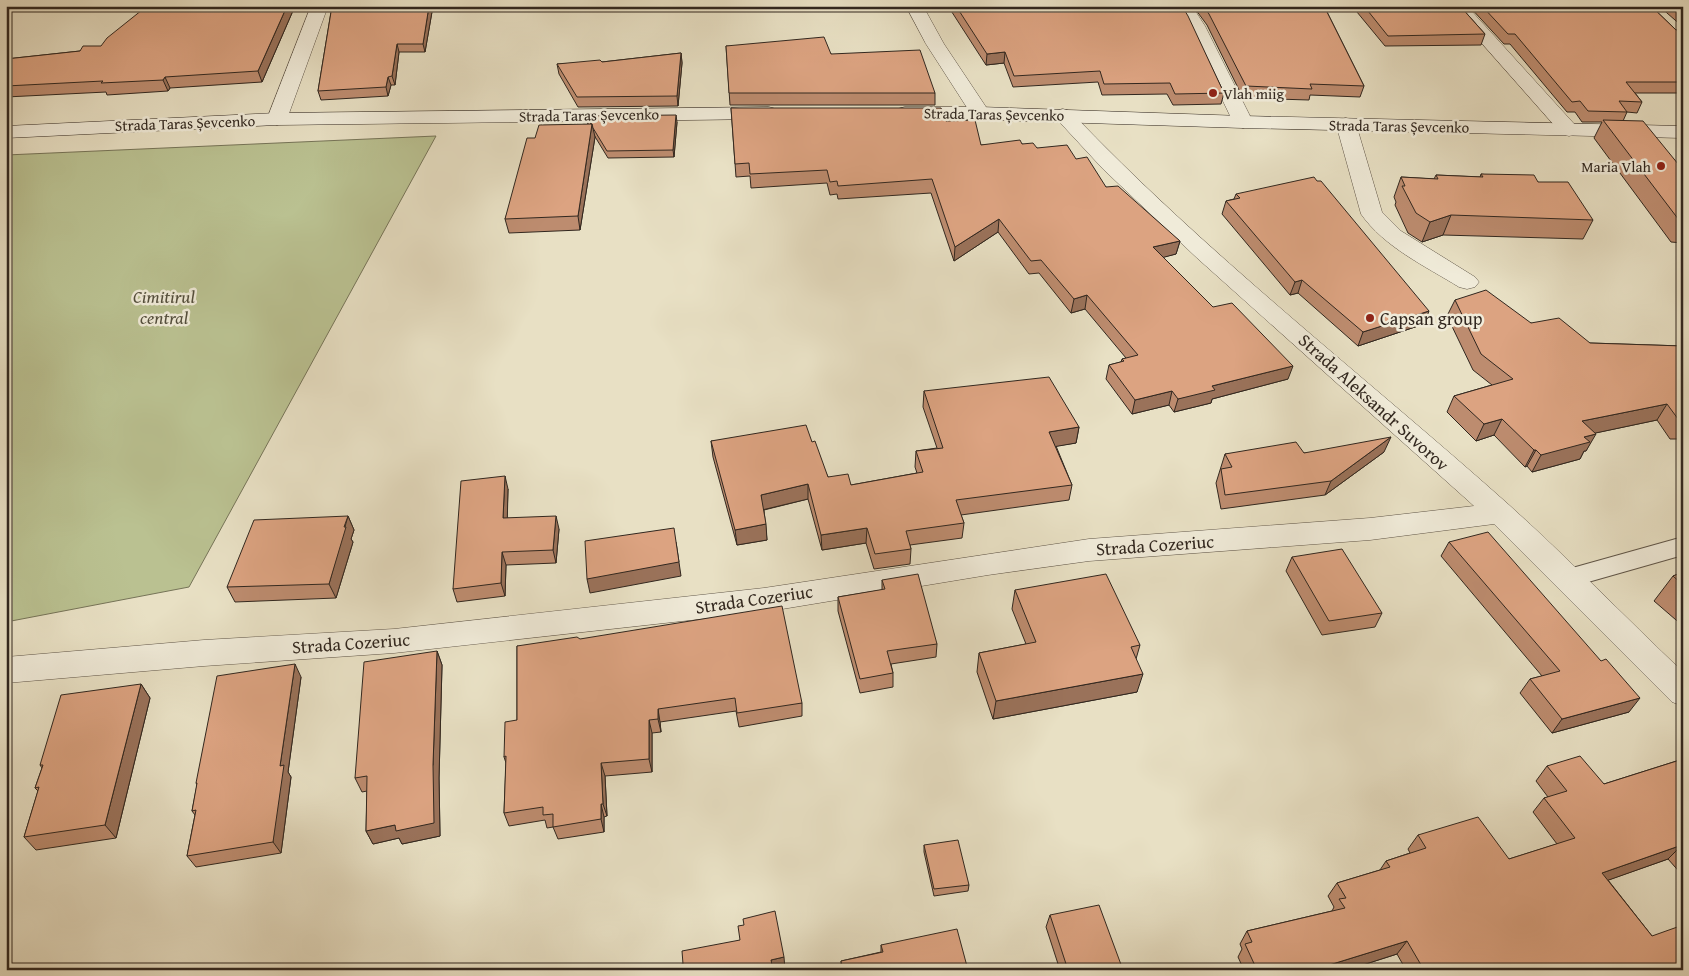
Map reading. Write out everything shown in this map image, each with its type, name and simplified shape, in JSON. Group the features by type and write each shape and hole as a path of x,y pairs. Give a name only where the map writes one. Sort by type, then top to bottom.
{"street":[{"path":"277,119 320,6"},
{"path":"914,6 935,44 980,113"},
{"path":"1183,6 1196,26 1243,122"},
{"path":"1457,6 1569,130"},
{"name":"Strada Taras Șevcenko","path":"6,132 277,119 791,113"},
{"name":"Strada Taras Șevcenko","path":"891,113 980,113 1243,122 1683,132"},
{"name":"Strada Aleksandr Suvorov","path":"1063,115 1110,165 1205,252 1500,513 1683,693"},
{"path":"1346,124 1372,214 1393,236 1467,282"},
{"name":"Strada Cozeriuc","path":"6,670 49,664 394,641 764,600 988,564 1089,550 1370,529 1500,513"}],"lane":[{"path":"1567,580 1683,546"}],"green space":[{"name":"Cimitirul central","path":"436,136 189,587 6,622 6,155"}],"building":[{"path":"147,6 287,6 258,71 165,77 163,80 6,86 6,59 80,51 83,46 101,46 107,38"},
{"path":"332,6 429,6 423,44 397,44 392,76 388,77 386,87 318,91"},
{"path":"956,6 1182,6 1224,93 1175,94 1170,83 1104,84 1100,71 1014,76 1005,52 987,54"},
{"path":"1203,6 1324,6 1364,86 1310,84 1312,89 1246,86"},
{"path":"1364,6 1460,6 1485,34 1388,36"},
{"path":"1482,6 1651,6 1676,30 1683,30 1683,82 1626,82 1642,102 1619,101 1627,112 1588,111 1580,101 1572,102 1515,34 1508,34"},
{"path":"1676,6 1683,6 1683,12"},
{"path":"824,37 831,54 920,50 935,93 729,93 726,46"},
{"path":"681,53 677,96 577,97 557,64 600,60 602,62"},
{"path":"731,108 941,108 946,121 975,120 981,145 1020,140 1022,144 1033,143 1037,148 1067,145 1076,159 1087,157 1106,187 1118,186 1180,241 1153,247 1213,307 1232,303 1293,366 1212,386 1215,390 1178,399 1172,391 1135,400 1109,365 1138,355 1087,295 1074,299 1041,260 1031,261 999,219 955,247 932,179 838,186 837,181 830,182 827,170 750,174 749,163 735,164"},
{"path":"676,115 673,150 607,151 586,116"},
{"path":"1603,120 1643,121 1683,170 1683,224 1682,224"},
{"path":"592,124 578,216 505,219 527,138 535,138 539,125"},
{"path":"1481,174 1534,175 1538,182 1568,182 1593,220 1451,215 1430,222 1416,213 1402,186 1405,186 1401,177 1438,179 1436,175 1483,177"},
{"path":"1314,177 1317,181 1321,181 1429,311 1363,332 1302,280 1295,282 1226,201 1240,198 1236,194"},
{"path":"1486,290 1531,323 1559,318 1590,343 1683,346 1683,423 1681,423 1667,404 1582,421 1596,434 1584,437 1590,442 1541,455 1502,419 1484,424 1454,396 1513,379 1481,354 1455,300"},
{"path":"1049,377 1079,427 1049,432 1072,485 956,500 964,523 906,531 911,549 875,554 867,528 821,535 808,484 761,495 766,524 735,530 711,441 806,425 812,442 815,441 828,477 848,474 851,485 923,472 916,451 943,448 924,391"},
{"path":"1391,437 1331,481 1225,495 1221,469 1232,467 1225,454 1296,442 1304,453"},
{"path":"505,476 503,518 556,516 553,550 502,552 501,583 453,589 461,481"},
{"path":"348,516 329,584 227,587 254,520"},
{"path":"674,528 679,562 587,579 585,541"},
{"path":"1488,532 1601,661 1606,659 1640,698 1562,719 1530,679 1560,671 1449,542"},
{"path":"1342,549 1382,613 1329,621 1292,557"},
{"path":"1683,572 1683,585 1673,576"},
{"path":"918,574 937,644 887,651 893,673 860,679 838,597 885,589 882,580"},
{"path":"1106,574 1140,645 1131,647 1143,674 996,701 979,653 1036,642 1015,590"},
{"path":"782,606 802,703 737,713 735,698 658,709 658,719 649,720 649,759 601,763 603,804 601,804 601,819 553,827 553,814 543,815 543,807 504,813 505,722 517,720 517,646 577,637 580,639"},
{"path":"437,651 433,765 434,823 396,831 395,825 366,831 367,776 355,778 364,662"},
{"path":"295,664 280,766 284,765 273,842 187,856 196,810 192,811 196,783 217,676"},
{"path":"141,684 105,825 24,837 39,787 35,788 43,765 40,765 61,695"},
{"path":"1580,756 1604,784 1683,759 1683,846 1602,873 1652,936 1683,925 1683,970 1424,970 1407,941 1313,970 1257,970 1245,944 1252,942 1247,931 1345,908 1339,899 1346,898 1337,883 1390,867 1386,861 1426,848 1418,835 1478,817 1509,859 1575,838 1544,798 1567,791 1547,766"},
{"path":"958,840 969,885 934,889 924,845"},
{"path":"1099,905 1123,970 1068,970 1050,915"},
{"path":"775,911 784,957 771,960 773,970 652,970 683,964 682,951 740,940 738,926 744,925 743,919"},
{"path":"957,929 968,970 843,970 841,961 883,952 881,945"}],"place":[{"name":"Vlah miig","path":"1213,93"},
{"name":"Maria Vlah","path":"1661,166"},
{"name":"Capsan group","path":"1370,318"}]}
